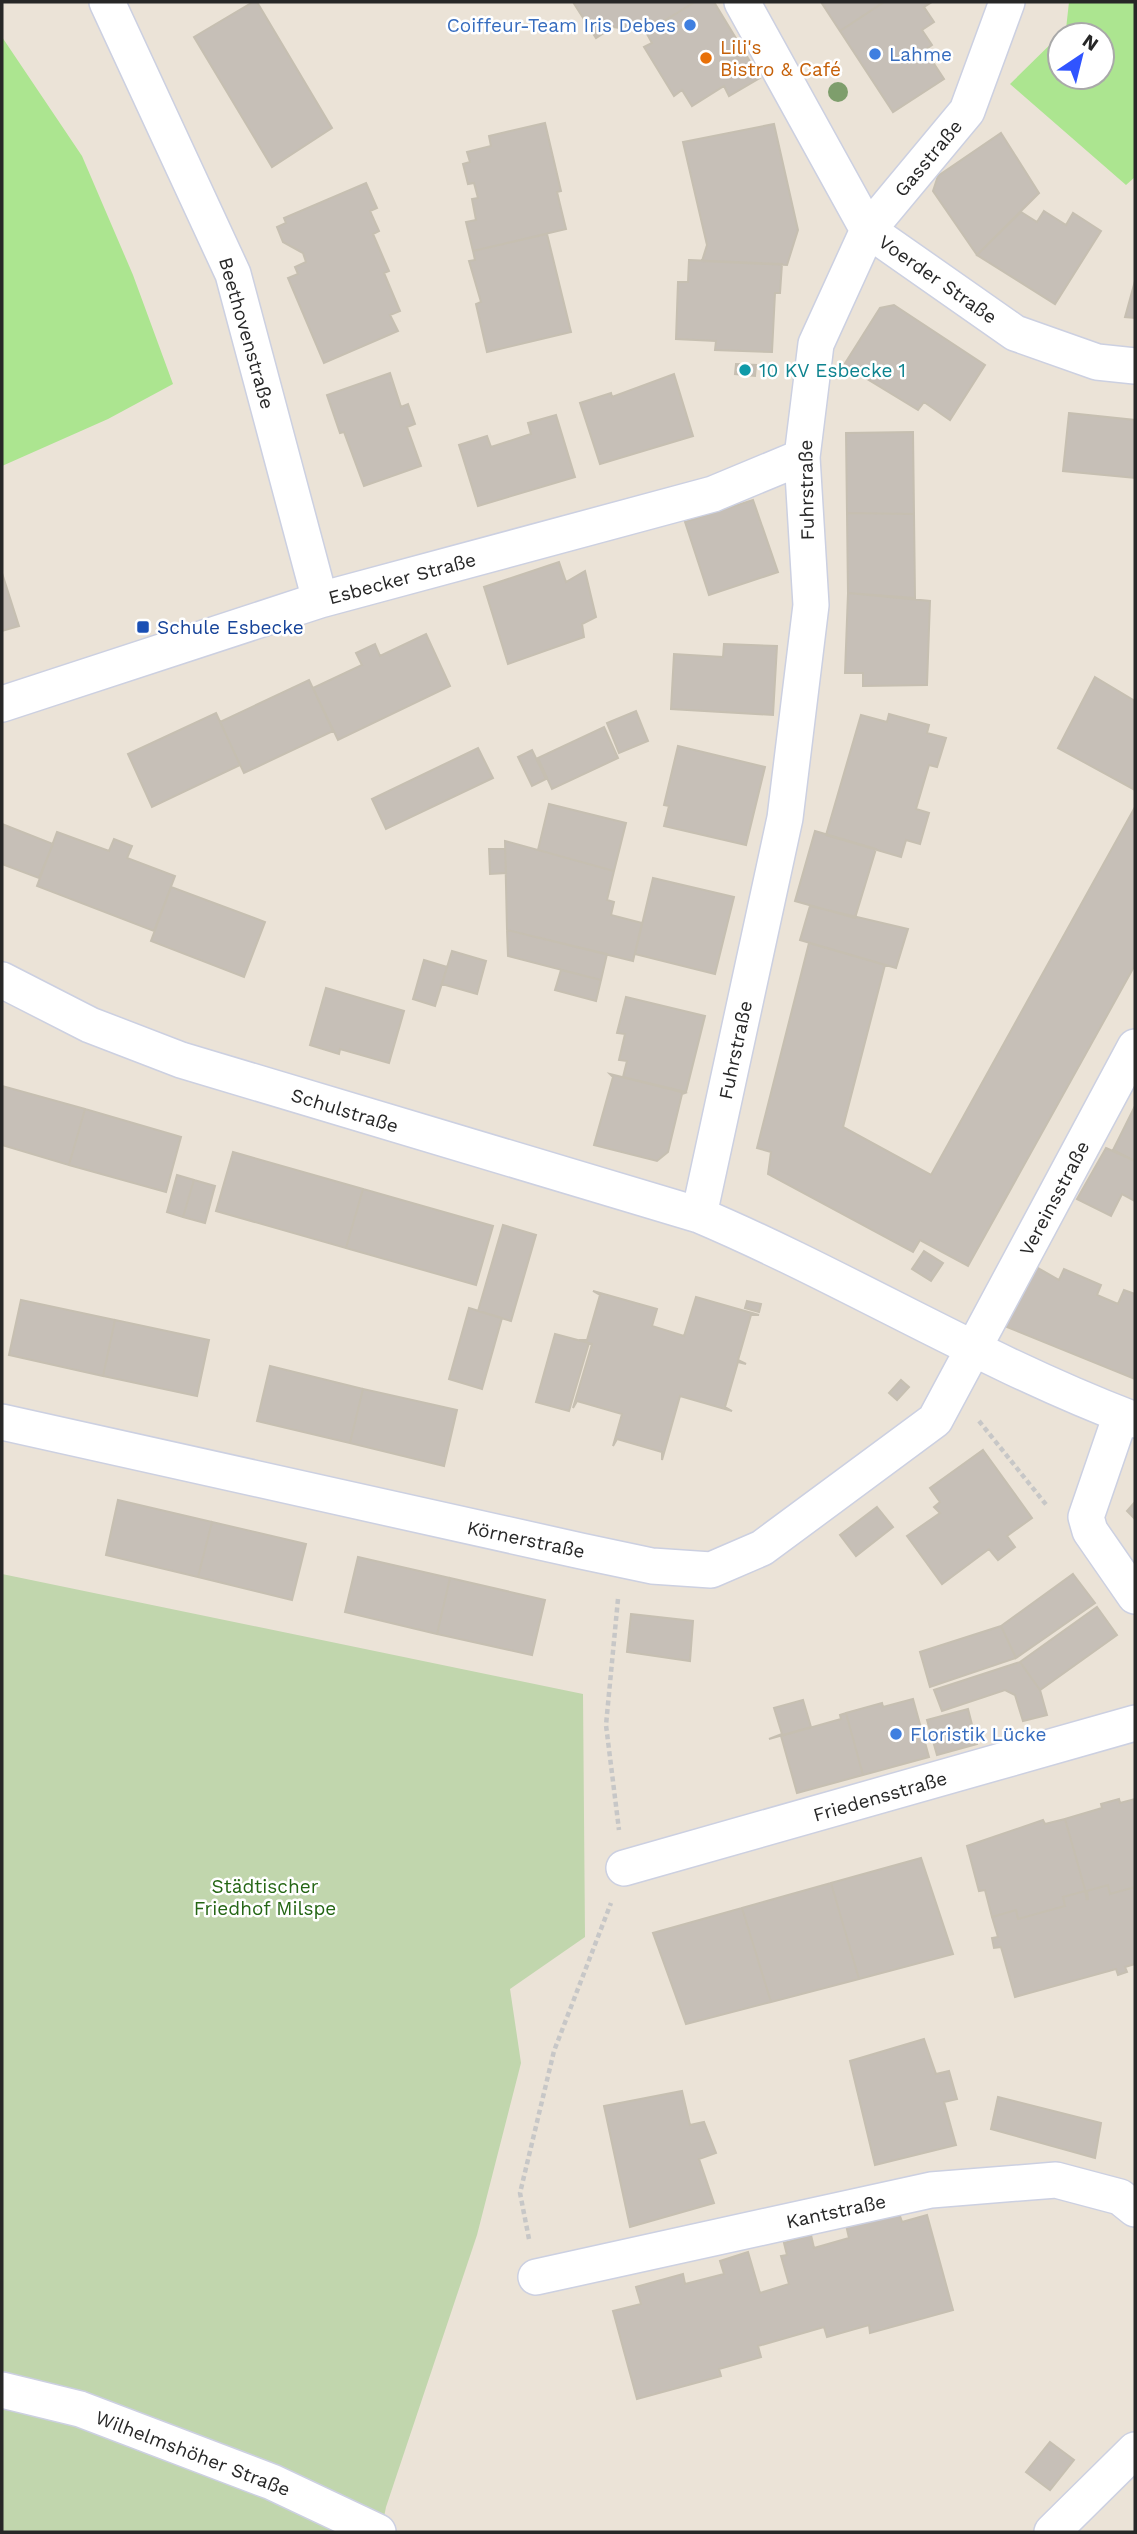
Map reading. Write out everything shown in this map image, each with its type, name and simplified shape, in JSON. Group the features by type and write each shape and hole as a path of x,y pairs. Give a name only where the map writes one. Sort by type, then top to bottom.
{"street":[{"name":"Beethovenstraße","path":"107,2 233,274 320,600"},
{"name":"Voerder Straße","path":"742,2 868,230 1015,333 1097,362 1135,366"},
{"name":"Gasstraße","path":"868,230 967,111 1007,2"},
{"name":"Fuhrstraße","path":"699,1215 785,818 811,605 802,457 816,344 868,230"},
{"name":"Esbecker Straße","path":"2,704 320,600 713,494 802,457"},
{"name":"Schulstraße","path":"2,980 90,1025 181,1060 699,1215"},
{"name":"Vereinsstraße","path":"972,1350 1135,1047"},
{"path":"699,1215 776,1248 972,1350 1128,1418 1086,1517 1090,1531 1135,1597"},
{"name":"Körnerstraße","path":"2,1422 622,1560 711,1570 762,1548 935,1420 972,1350"},
{"name":"Friedensstraße","path":"624,1868 1135,1723"},
{"name":"Kantstraße","path":"536,2277 931,2190 1056,2180 1120,2197 1135,2208"},
{"name":"Wilhelmshöher Straße","path":"2,2390 93,2414 272,2482 378,2532"},
{"path":"1052,2532 1135,2450"}],"path":[{"path":"952,1388 1054,1514 1090,1531"},
{"path":"536,2277 520,2193 554,2051 624,1868 606,1725 622,1560"}],"green space":[{"path":"1069,2 1135,2 1135,177 1126,185 1010,84 1046,49 1046,91 1116,91 1116,21 1067,21"},
{"path":"2,37 82,156 133,275 173,384 108,419 2,466"},
{"name":"Städtischer Friedhof Milspe","path":"2,1574 583,1694 585,1937 510,1989 521,2063 477,2235 386,2507 381,2532 2,2532"}],"building":[{"path":"257,2 332,128 272,167 194,37"},
{"path":"573,2 695,2 646,32 613,27 596,38"},
{"path":"695,2 714,2 760,78 729,96 724,86 692,106 682,90 674,96 644,47 652,43 646,32"},
{"path":"821,2 884,2 840,31"},
{"path":"884,2 932,2 924,7 934,22 922,30 932,45 925,50 944,79 893,112 840,31"},
{"path":"545,123 561,191 557,192 566,229 473,251 466,222 476,220 472,199 478,198 474,183 468,184 463,164 470,162 467,152 491,146 489,136"},
{"path":"774,124 798,230 787,265 702,261 707,245 683,142"},
{"path":"1001,133 1039,193 977,255 933,191 938,176"},
{"path":"366,183 377,208 370,211 379,231 373,234 389,271 384,273 400,311 390,315 398,331 324,363 288,278 298,274 295,267 306,262 303,253 283,242 277,227 286,223 284,218"},
{"path":"1044,211 1066,225 1073,213 1101,231 1055,304 977,255 1021,212 1037,222"},
{"path":"547,234 571,332 487,352 476,304 481,302 469,261 475,260 473,251"},
{"path":"689,260 782,264 780,293 775,293 772,352 715,350 716,341 676,339 678,282 688,282"},
{"path":"1135,281 1135,318 1125,317"},
{"path":"894,305 985,365 950,420 924,402 918,410 844,365 880,308"},
{"name":"10 KV Esbecke 1","path":"736,364 756,365 755,376 735,374"},
{"path":"390,373 401,407 408,404 415,424 407,427 421,466 364,486 344,432 340,433 327,395"},
{"path":"674,374 693,436 600,464 580,403 611,393 612,397"},
{"path":"1069,413 1135,420 1135,478 1063,471"},
{"path":"556,415 575,477 478,506 459,445 487,436 491,447 531,434 528,423"},
{"path":"913,432 914,514 847,513 846,433"},
{"path":"753,500 778,572 709,595 685,522"},
{"path":"847,513 914,514 915,598 848,593"},
{"path":"559,562 566,582 585,571 596,617 582,624 584,637 508,664 484,587"},
{"path":"2,573 19,626 2,631"},
{"path":"848,593 930,601 927,685 863,686 863,673 845,673"},
{"path":"426,634 450,686 338,740 313,688 362,665 356,653 375,644 380,656"},
{"path":"724,644 777,646 773,715 671,709 674,654 723,657"},
{"path":"1095,677 1135,701 1135,790 1058,748"},
{"path":"309,680 333,731 244,773 220,722"},
{"path":"636,711 648,741 619,753 607,723"},
{"path":"216,713 240,765 152,807 128,754"},
{"path":"889,714 929,725 927,733 946,738 937,767 929,765 916,809 929,813 920,844 906,840 901,857 826,835 861,715 887,722"},
{"path":"604,727 618,758 552,789 538,758"},
{"path":"678,746 765,767 746,845 664,826 669,806 664,805"},
{"path":"478,748 493,778 386,829 372,799"},
{"path":"532,750 546,779 532,786 518,757"},
{"path":"549,804 626,823 614,871 538,850"},
{"path":"1135,807 1135,965 968,1266 920,1240 913,1252 768,1174 771,1152 757,1148 809,943 885,965 843,1127 931,1175"},
{"path":"2,824 53,844 39,878 2,864"},
{"path":"815,831 876,849 855,918 795,901"},
{"path":"57,832 109,851 114,839 132,846 127,858 175,876 154,931 37,886"},
{"path":"505,841 614,871 607,900 614,902 611,915 642,923 633,961 507,930"},
{"path":"489,849 505,849 506,873 490,874"},
{"path":"653,878 734,897 715,974 635,954"},
{"path":"171,887 265,922 244,977 151,941"},
{"path":"810,906 908,929 896,968 800,940"},
{"path":"507,930 607,954 601,980 508,956"},
{"path":"452,951 486,961 477,994 442,984"},
{"path":"424,960 447,967 435,1006 413,999"},
{"path":"561,970 601,980 596,1001 555,990"},
{"path":"326,988 404,1011 389,1063 340,1049 339,1054 310,1045"},
{"path":"626,997 705,1016 686,1092 623,1077 627,1061 619,1060 625,1034 617,1033"},
{"path":"610,1074 685,1093 682,1094 668,1152 657,1161 594,1145 613,1077"},
{"path":"2,1086 85,1109 69,1165 2,1145"},
{"path":"1135,1106 1135,1161 1113,1150"},
{"path":"85,1109 181,1137 166,1192 69,1165"},
{"path":"1106,1148 1135,1161 1135,1201 1122,1194 1111,1216 1077,1199"},
{"path":"233,1152 363,1189 346,1248 216,1211"},
{"path":"177,1175 194,1180 183,1217 167,1212"},
{"path":"194,1180 215,1186 205,1223 183,1217"},
{"path":"363,1189 493,1226 476,1285 346,1248"},
{"path":"503,1225 536,1235 511,1321 478,1311"},
{"path":"924,1251 943,1263 931,1281 912,1269"},
{"path":"1031,1264 1059,1280 1064,1269 1101,1285 1097,1295 1118,1304 1124,1290 1135,1294 1135,1379 997,1323"},
{"path":"593,1291 657,1309 652,1326 684,1336 696,1297 759,1315 751,1315 738,1360 746,1364 738,1362 725,1407 732,1411 680,1396 662,1460 662,1452 617,1439 613,1446 622,1414 577,1401 573,1408 592,1344 579,1340 587,1340 600,1295"},
{"path":"21,1300 115,1320 103,1376 9,1355"},
{"path":"747,1301 761,1304 759,1312 745,1308"},
{"path":"469,1308 502,1318 482,1389 449,1379"},
{"path":"115,1320 209,1340 197,1396 103,1376"},
{"path":"555,1334 589,1343 569,1411 536,1402"},
{"path":"270,1366 363,1389 350,1443 257,1421"},
{"path":"901,1380 909,1387 897,1400 889,1393"},
{"path":"363,1389 457,1410 444,1466 350,1443"},
{"path":"983,1450 1032,1518 1007,1536 1015,1547 998,1560 989,1549 942,1584 907,1536 940,1513 934,1507 940,1502 930,1488"},
{"path":"118,1500 212,1522 198,1577 106,1555"},
{"path":"1135,1502 1135,1519 1127,1511"},
{"path":"877,1507 893,1527 856,1556 840,1535"},
{"path":"212,1522 306,1544 292,1600 198,1577"},
{"path":"358,1557 450,1578 437,1634 345,1612"},
{"path":"1073,1574 1095,1603 1016,1658 1001,1626"},
{"path":"450,1578 545,1600 532,1655 437,1634"},
{"path":"1097,1607 1117,1635 1040,1690 1020,1662"},
{"path":"631,1614 693,1621 690,1661 627,1652"},
{"path":"1001,1626 1016,1658 930,1687 920,1652"},
{"path":"1020,1662 1040,1690 1047,1715 1023,1721 1015,1695 1005,1690 942,1711 934,1690"},
{"path":"913,1699 929,1757 863,1775 846,1713 882,1703 883,1707"},
{"path":"803,1700 811,1727 769,1739 782,1734 774,1708"},
{"path":"968,1709 977,1744 937,1755 927,1720"},
{"path":"846,1713 863,1775 797,1793 781,1736 841,1719 840,1715"},
{"path":"1119,1799 1120,1803 1135,1799 1135,1887 1110,1894 1108,1885 1087,1891 1088,1900 1065,1819 1102,1808 1101,1804"},
{"path":"1065,1819 1088,1900 1085,1891 1063,1897 1065,1906 1018,1919 1016,1910 992,1917 985,1890 979,1891 967,1846 1043,1820 1045,1824"},
{"path":"921,1858 953,1954 859,1979 831,1883"},
{"path":"831,1883 859,1979 771,2002 742,1908"},
{"path":"1108,1885 1110,1894 1135,1887 1135,1964 1125,1967 1127,1972 1118,1975 1116,1969 1015,1997 1001,1947 994,1948 992,1938 998,1937 992,1917 1016,1910 1018,1919 1065,1906 1063,1897 1085,1891 1087,1900 1087,1891"},
{"path":"742,1908 771,2002 686,2024 653,1933"},
{"path":"924,2039 936,2074 949,2071 957,2099 944,2102 956,2145 875,2165 850,2061"},
{"path":"682,2091 690,2125 704,2122 716,2153 699,2159 714,2203 630,2227 604,2106"},
{"path":"998,2097 1101,2123 1095,2158 991,2129"},
{"path":"898,2210 902,2222 927,2215 953,2310 870,2333 869,2325 827,2337 824,2327 758,2346 761,2357 719,2369 721,2376 637,2399 613,2311 641,2304 636,2287 683,2274 685,2284 724,2274 720,2261 748,2252 760,2293 789,2284 781,2256 787,2255 784,2243 811,2235 814,2248 849,2238 846,2225"},
{"path":"1050,2442 1074,2460 1050,2490 1026,2472"}],"place":[{"name":"Coiffeur-Team Iris Debes","path":"690,25"},
{"name":"Lahme","path":"875,54"},
{"name":"Lili's Bistro & Café","path":"706,58"},
{"name":"10 KV Esbecke 1","path":"745,370"},
{"name":"Schule Esbecke","path":"143,627"},
{"name":"Floristik Lücke","path":"896,1734"}]}
